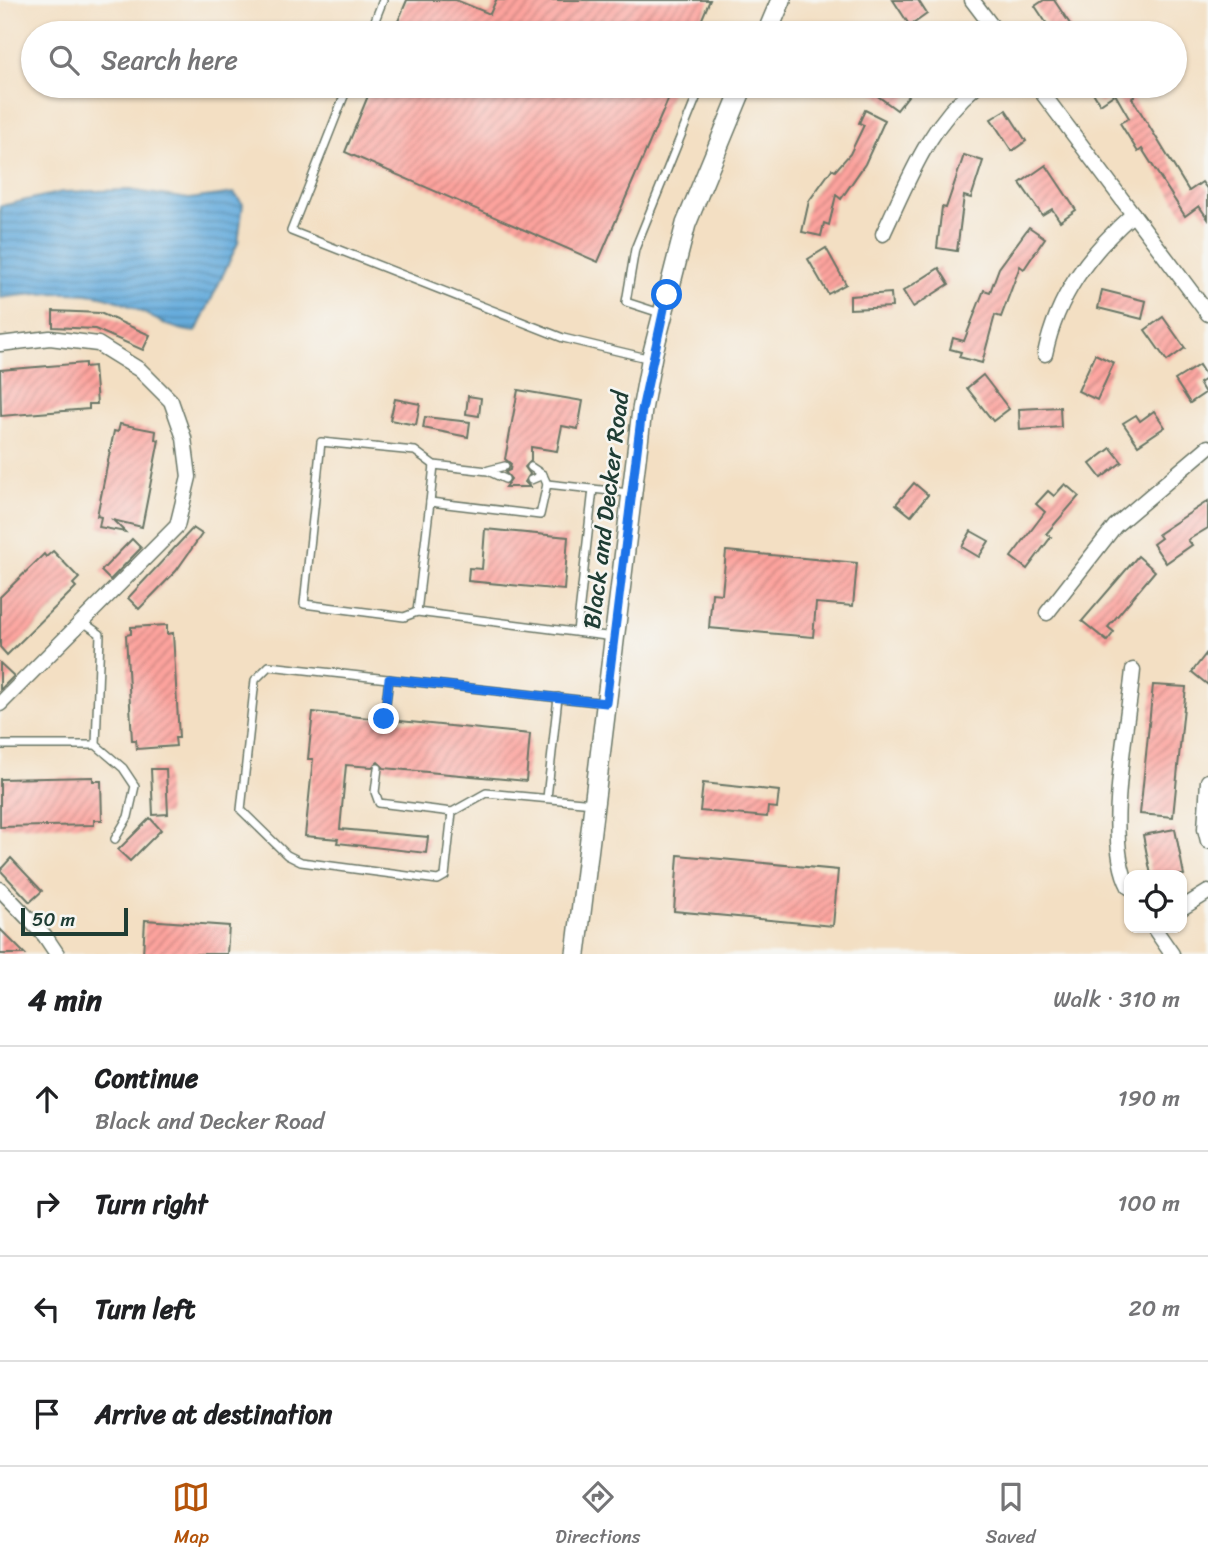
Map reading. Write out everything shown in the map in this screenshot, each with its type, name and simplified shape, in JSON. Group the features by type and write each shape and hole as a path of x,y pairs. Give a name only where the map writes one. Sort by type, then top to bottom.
{"main road":[{"path":"772,21 781,0"},
{"name":"Black and Decker Road","path":"576,954 632,494 652,359 686,224 738,98"}],"street":[{"path":"972,0 988,21"},
{"path":"883,234 927,142 945,116 964,98"},
{"path":"1046,98 1208,314"},
{"path":"1045,354 1050,333 1074,279 1110,234 1133,214"},
{"path":"0,344 50,338 99,344 140,370 171,401 184,438 189,477 177,526 0,704"},
{"path":"1047,613 1115,526 1208,447"},
{"path":"1124,870 1117,825 1133,670"},
{"path":"1208,780 1205,829 1208,841"},
{"path":"0,889 45,936 57,954"},
{"path":"1187,905 1208,892"},
{"path":"1157,933 1172,954"}],"lane":[{"path":"375,21 383,0"},
{"path":"343,98 290,231 563,338 652,359"},
{"path":"662,314 626,302 635,249 696,98"},
{"path":"505,479 488,471 434,465 415,451 321,442 304,604 404,617 417,612 614,637"},
{"path":"417,612 434,465"},
{"path":"488,471 505,466"},
{"path":"430,502 540,515 547,484 542,475 531,467"},
{"path":"531,480 542,475"},
{"path":"547,484 632,494"},
{"path":"577,632 593,489"},
{"path":"83,622 100,634 96,745"},
{"path":"452,812 445,876 438,880 301,862 287,855 242,810 256,680 269,666 606,703"},
{"path":"384,719 389,679"},
{"path":"547,798 558,697"},
{"path":"0,745 96,745 123,768 135,786 128,817 115,839"},
{"path":"378,768 375,792 379,803 452,812 486,793 594,803"}],"water":[{"path":"129,190 189,199 234,193 243,204 238,243 196,332 172,327 117,300 105,297 52,293 0,298 0,206 62,192"}],"building":[{"path":"407,0 456,0 490,14 496,0 710,0 701,21 398,21"},
{"path":"893,0 918,0 927,14 917,21 907,21"},
{"path":"1044,0 1054,0 1068,21 1045,21 1035,6"},
{"path":"367,98 669,98 598,262 345,152"},
{"path":"880,98 906,98 897,110"},
{"path":"1096,98 1109,98 1100,104"},
{"path":"1117,98 1132,98 1189,191 1202,182 1208,190 1208,219 1199,206 1185,216 1142,149 1138,152 1120,123 1129,118"},
{"path":"865,110 885,120 865,164 841,199 836,195 829,225 824,223 821,236 802,232 809,201 832,169 835,171 850,154 864,125 859,123"},
{"path":"1006,110 1026,141 1012,151 991,119"},
{"path":"964,155 983,161 971,198 964,196 957,251 937,248 942,207 946,208"},
{"path":"1046,165 1076,210 1060,221 1052,209 1042,215 1020,183"},
{"path":"1029,227 1045,238 1024,269 1020,266 1001,317 995,315 982,363 959,357 961,352 950,349 953,338 964,341 984,290 990,292 999,268"},
{"path":"826,248 846,284 828,294 808,259"},
{"path":"939,268 949,284 913,307 903,291"},
{"path":"1102,290 1146,301 1142,319 1098,308"},
{"path":"891,293 892,307 850,309 850,296"},
{"path":"53,311 100,313 150,335 143,350 95,329 53,327"},
{"path":"1163,317 1185,348 1167,361 1145,330"},
{"path":"1095,354 1114,363 1097,400 1078,391"},
{"path":"85,363 85,367 94,366 97,404 89,404 89,409 1,416 0,370"},
{"path":"1199,365 1207,378 1199,383 1205,393 1190,403 1175,380"},
{"path":"983,375 1009,409 993,421 967,388"},
{"path":"518,390 583,401 578,429 562,426 557,451 531,447 531,461 525,467 530,474 525,482 530,487 505,487 511,479 505,472 510,470 511,464 505,459"},
{"path":"468,396 481,398 479,416 466,414"},
{"path":"395,399 420,404 416,425 390,420"},
{"path":"1060,407 1061,427 1020,430 1019,409"},
{"path":"1154,411 1165,427 1138,445 1123,423 1136,415 1140,421"},
{"path":"425,417 470,422 468,437 423,428"},
{"path":"120,424 156,431 155,439 159,440 142,527 113,520 125,532 99,527 101,517 97,516 114,431 118,432"},
{"path":"1111,448 1122,462 1101,478 1090,464"},
{"path":"914,483 928,495 911,516 896,504"},
{"path":"1065,484 1079,496 1046,534 1051,537 1027,569 1011,557 1045,512 1036,504 1048,491 1054,496"},
{"path":"1208,501 1208,528 1188,540 1192,545 1166,563 1153,544 1161,538 1158,534"},
{"path":"193,528 202,534 176,571 139,609 128,598"},
{"path":"485,529 568,537 564,590 468,581 469,568 482,569"},
{"path":"971,531 989,541 979,557 962,547"},
{"path":"132,539 141,548 110,580 101,571"},
{"path":"53,551 79,578 73,584 76,587 7,655 0,647 0,597 44,554 46,557"},
{"path":"726,551 857,563 853,606 816,603 813,637 709,628 712,593 722,594"},
{"path":"1138,556 1155,571 1108,627 1114,632 1107,641 1082,621"},
{"path":"167,625 167,634 173,633 179,738 175,738 176,746 137,749 136,740 132,740 126,635 131,634 131,627"},
{"path":"1208,651 1208,685 1192,672"},
{"path":"0,663 14,676 0,690"},
{"path":"1153,685 1186,687 1173,817 1140,814"},
{"path":"313,712 378,719 384,725 390,720 530,734 526,781 384,768 378,762 372,767 346,765 340,829 428,837 426,853 337,843 338,839 305,836 313,759 308,759"},
{"path":"151,769 166,769 168,814 153,815"},
{"path":"93,777 93,781 101,781 102,820 94,820 94,825 0,827 0,779"},
{"path":"703,783 779,791 777,808 768,807 767,817 700,811"},
{"path":"150,818 161,830 130,861 118,850"},
{"path":"1175,829 1183,870 1150,870 1143,835"},
{"path":"678,855 838,870 833,926 674,911"},
{"path":"11,858 42,891 30,902 0,870"},
{"path":"145,920 229,926 227,954 143,954"},
{"path":"0,929 25,954 0,954"}],"route":[{"path":"384,719 389,679 606,703 642,410 667,295"}]}
